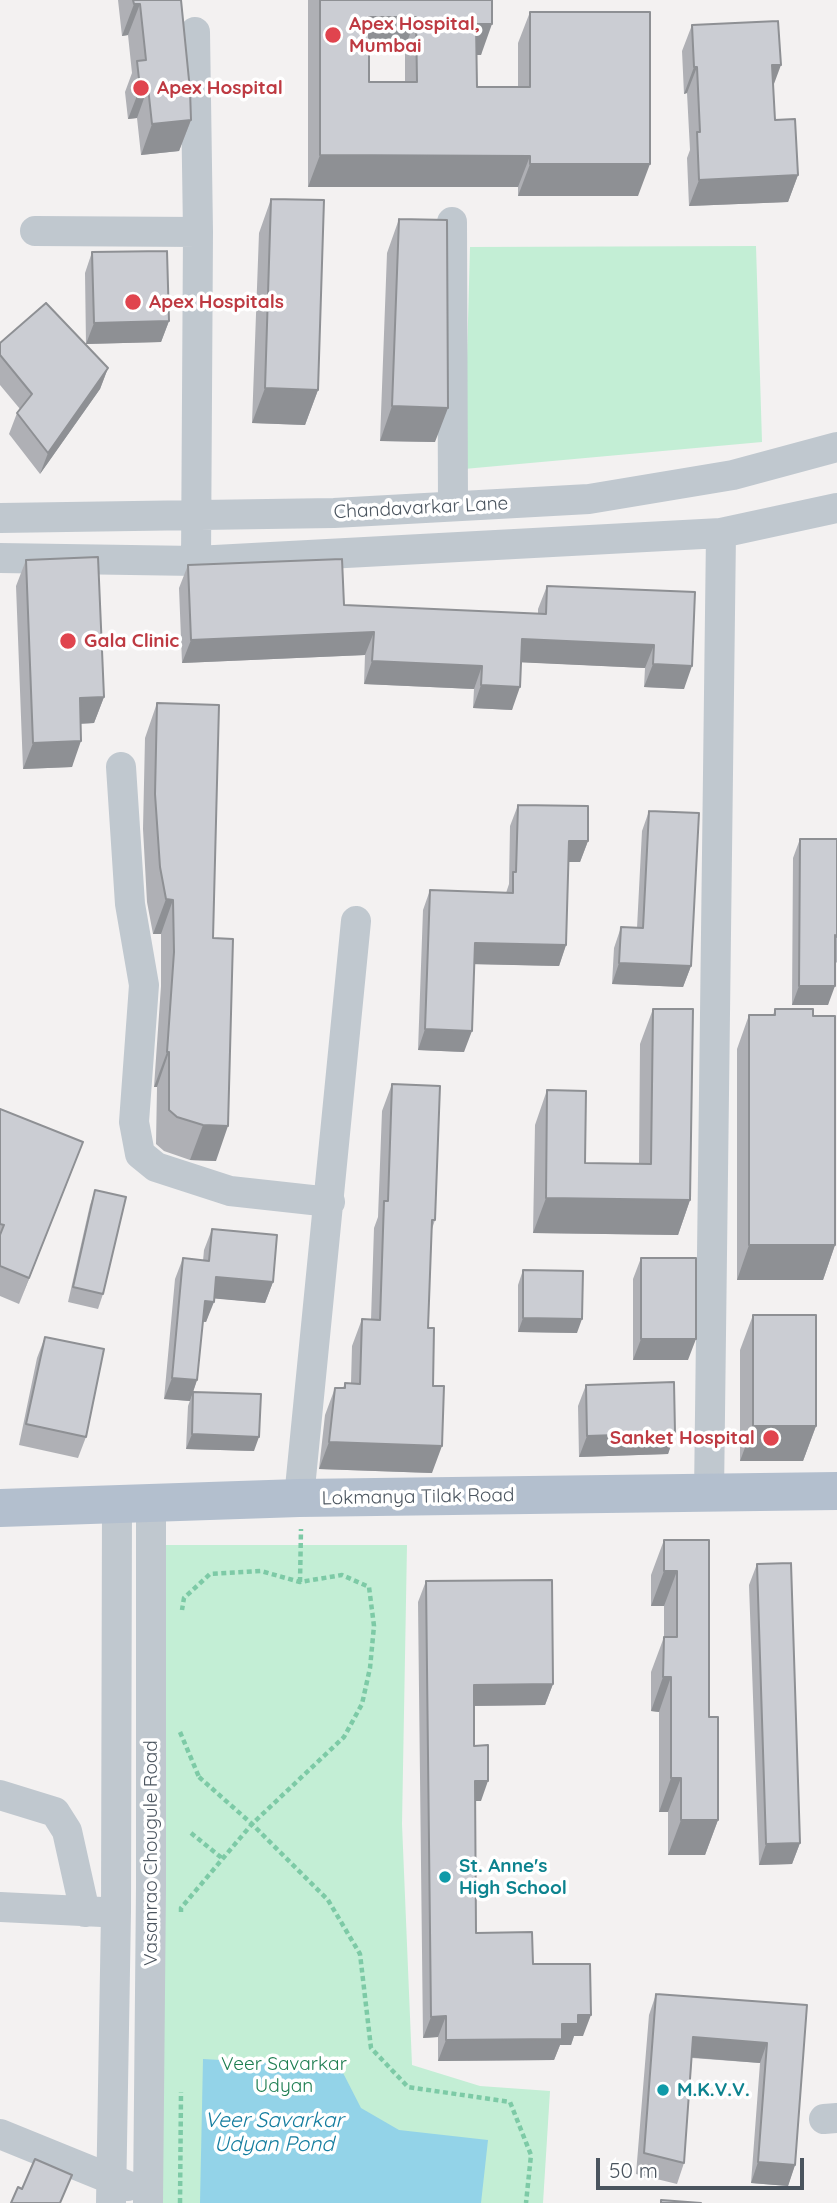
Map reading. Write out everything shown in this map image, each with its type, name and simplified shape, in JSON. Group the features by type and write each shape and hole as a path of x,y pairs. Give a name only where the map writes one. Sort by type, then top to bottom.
{"main road":[{"name":"Lokmanya Tilak Road","path":"0,1508 134,1516 837,1491"},
{"name":"Lokmanya Tilak Road","path":"300,1512 837,1518"},
{"name":"Lokmanya Tilak Road","path":"0,1533 134,1516"}],"street":[{"path":"195,32 198,232 196,561"},
{"path":"452,222 453,506"},
{"path":"35,231 198,232"},
{"name":"Chandavarkar Lane","path":"0,518 334,513 589,499 668,488 733,475 837,447"},
{"path":"0,558 196,561 721,533 837,508"},
{"path":"709,1494 721,533"},
{"path":"121,767 130,904 144,985 134,1122 140,1154 156,1167 230,1191 330,1202"},
{"path":"300,1512 356,922"},
{"name":"Vasanrao Chougule Road","path":"111,2192 116,1912 134,1516"},
{"name":"Vasanrao Chougule Road","path":"134,1516 151,1887 148,2198"},
{"path":"0,1795 55,1812 67,1831 85,1912"},
{"path":"0,1907 116,1912"},
{"path":"0,2134 111,2192 148,2198"}],"path":[{"path":"300,1512 300,1582"},
{"path":"181,1909 252,1824 344,1737 362,1704 370,1668 374,1626 369,1587 342,1575 300,1582 261,1571 210,1574"},
{"path":"176,1721 200,1777 252,1824 328,1900 360,1954 371,2048 408,2087 510,2102 531,2155 526,2203"},
{"path":"191,1833 223,1859"}],"green space":[{"path":"756,246 762,442 464,469 470,247"},
{"name":"Veer Savarkar Udyan","path":"159,1545 407,1545 402,1824 412,2065 480,2086 550,2091 543,2203 156,2203"}],"water":[{"name":"Veer Savarkar Udyan Pond","path":"203,2059 340,2067 361,2108 399,2130 488,2140 481,2203 200,2203"}],"building":[{"path":"133,0 181,0 191,120 152,124 148,87 140,88 137,61 146,60 140,4 134,4"},
{"path":"320,0 492,0 492,24 476,24 477,87 530,87 530,12 650,12 650,164 530,164 530,156 320,155","holes":["369,17 416,17 417,82 369,82"]},
{"path":"778,21 781,65 772,65 775,120 795,119 798,175 699,180 697,132 700,132 692,25"},
{"path":"271,199 324,200 318,390 265,388"},
{"path":"399,219 447,220 448,408 392,406"},
{"path":"167,251 169,321 94,323 92,252"},
{"path":"46,303 108,368 48,453 17,413 32,394 0,355 0,343"},
{"path":"98,557 104,697 80,698 81,741 33,743 26,560"},
{"path":"342,559 344,605 546,614 547,586 695,592 692,666 653,664 654,645 522,639 520,687 481,685 482,666 372,661 374,632 191,640 188,565"},
{"path":"157,703 219,705 213,938 233,939 228,1126 203,1125 177,1117 169,1110 167,1052 174,952 173,900 166,899 160,867 155,794"},
{"path":"518,805 588,806 588,841 569,841 566,945 475,943 472,1031 425,1029 430,890 513,893"},
{"path":"649,811 699,813 691,966 619,963 621,927 643,928"},
{"path":"800,839 837,839 835,986 799,986"},
{"path":"653,1009 693,1009 690,1200 546,1198 547,1090 586,1091 585,1163 651,1164"},
{"path":"775,1009 813,1009 813,1016 835,1016 835,1245 749,1245 749,1015 775,1015"},
{"path":"392,1084 440,1086 428,1328 434,1328 433,1386 444,1386 442,1446 329,1442 335,1388 345,1388 345,1383 360,1384 362,1319 380,1320"},
{"path":"0,1109 83,1142 29,1278 0,1266 0,1235 4,1225 0,1224"},
{"path":"95,1190 126,1197 103,1294 73,1287"},
{"path":"212,1229 277,1235 273,1282 216,1277 214,1302 205,1301 197,1380 172,1378 183,1258 209,1261"},
{"path":"641,1258 696,1258 696,1339 641,1339"},
{"path":"523,1270 583,1271 582,1319 523,1318"},
{"path":"753,1315 816,1315 816,1426 753,1426"},
{"path":"45,1337 104,1349 86,1437 26,1424"},
{"path":"674,1382 675,1433 587,1436 586,1385"},
{"path":"193,1392 261,1394 259,1437 192,1434"},
{"path":"664,1540 709,1540 709,1717 718,1717 718,1820 681,1820 681,1778 671,1778 671,1677 663,1677 664,1637 677,1637 677,1571 664,1571"},
{"path":"791,1563 800,1843 766,1844 757,1564"},
{"name":"St. Anne's High School","path":"552,1580 553,1684 474,1685 474,1746 488,1745 488,1781 475,1781 476,1933 532,1932 533,1964 590,1964 591,2015 578,2015 578,2024 562,2024 562,2039 446,2040 446,2016 431,2017 426,1581"},
{"name":"M.K.V.V.","path":"656,1994 807,2005 795,2165 758,2162 767,2043 693,2037 684,2163 644,2153"},
{"path":"35,2159 72,2175 60,2203 11,2203 18,2187 22,2189"},
{"path":"661,2200 701,2203 661,2203"}],"place":[{"name":"Apex Hospital, Mumbai","path":"333,35"},
{"name":"Apex Hospital","path":"141,88"},
{"name":"Apex Hospitals","path":"133,302"},
{"name":"Gala Clinic","path":"68,641"},
{"name":"Sanket Hospital","path":"771,1438"},
{"name":"St. Anne's High School","path":"445,1877"},
{"name":"M.K.V.V.","path":"663,2090"}]}
